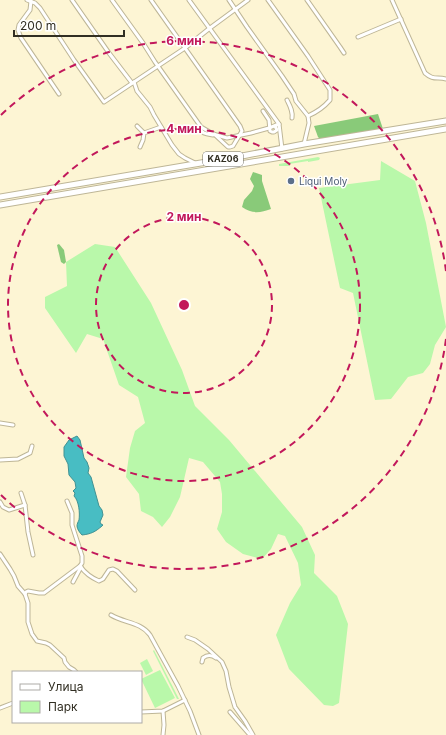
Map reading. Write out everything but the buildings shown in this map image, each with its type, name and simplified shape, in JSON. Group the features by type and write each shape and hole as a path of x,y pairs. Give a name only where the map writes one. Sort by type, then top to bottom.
{"highway":[{"name":"KАZ06","path":"0,197 446,121"},
{"name":"KАZ06","path":"0,205 446,129"}],"street":[{"path":"26,0 32,1 40,8 104,102 185,48 248,0"},
{"path":"72,0 109,53 150,107 172,146 179,154 196,164"},
{"path":"112,0 201,127 207,131 226,138 240,136 277,125"},
{"path":"151,0 240,126 242,131 233,146 230,147 228,147 214,134"},
{"path":"190,0 277,125 282,149"},
{"path":"229,0 294,94 296,101 308,116 309,123 304,144"},
{"path":"268,0 330,90 330,100 326,105 308,116"},
{"path":"307,0 344,53"},
{"path":"392,0 425,73 430,77 446,79"},
{"path":"32,1 30,10 19,25 18,30 21,38 59,94"},
{"path":"358,37 401,19"},
{"path":"291,108 294,94"},
{"path":"288,100 292,118"},
{"path":"263,111 269,120 270,131 274,132 277,130 277,125"},
{"path":"137,126 144,133"},
{"path":"144,133 161,127"},
{"path":"140,147 144,133"},
{"path":"0,423 13,425"},
{"path":"0,460 18,459 24,457 30,453 32,446"},
{"path":"21,494 25,505 28,532 33,555"},
{"path":"67,501 72,513 72,525 82,556 81,566 73,582"},
{"path":"0,502 3,507 9,510 25,505"},
{"path":"0,554 10,568 18,586 25,594 28,603 28,622 32,634 37,641 50,645 75,671"},
{"path":"81,566 90,576 99,581 101,581 109,570 113,569 117,571 135,590"},
{"path":"20,588 39,594 44,593 81,566"},
{"path":"25,594 28,591"},
{"path":"111,615 118,619 138,625 147,631 175,680 199,735"},
{"path":"187,637 195,640 208,649 221,661 226,671 228,687 235,707 245,721 251,735"},
{"path":"202,662 203,658 210,655 221,661"},
{"path":"142,712 163,711 185,700"},
{"path":"0,708 12,703"},
{"path":"163,711 164,735"},
{"path":"230,712 251,735"}],"green space":[{"path":"378,114 383,129 320,139 314,126"},
{"path":"318,157 320,158 319,160 289,164 289,166 279,166 279,164"},
{"path":"381,161 415,181 426,223 446,327 435,345 430,364 423,373 408,377 391,399 375,400 353,293 340,288 319,188 380,180"},
{"path":"253,172 262,175 262,181 271,209 256,212 249,211 242,207 244,200 252,191 254,186 250,179"},
{"path":"59,244 64,250 66,262 64,264 61,262 57,245"},
{"path":"95,244 115,247 151,303 182,370 195,406 229,440 302,527 315,555 314,573 337,596 348,624 339,703 333,706 324,705 289,669 276,635 290,603 301,585 298,563 285,536 278,534 271,549 262,559 243,554 226,542 217,529 222,512 220,482 203,462 189,458 180,497 170,517 162,527 153,517 141,511 139,494 126,477 130,448 135,431 145,423 138,397 119,385 103,339 87,334 76,353 45,308 45,297 67,286 66,262"},
{"path":"154,650 179,699 177,699 153,651"},
{"path":"147,659 153,671 146,675 140,663"},
{"path":"160,670 175,698 155,708 142,679"}],"water":[{"path":"77,436 80,440 84,458 89,468 88,473 91,477 103,515 100,522 103,525 102,526 93,532 82,535 77,527 79,514 78,504 73,491 76,488 75,482 69,475 68,464 64,456 64,447 69,440"}],"place":[{"name":"Liqui Moly","path":"291,181"}]}
